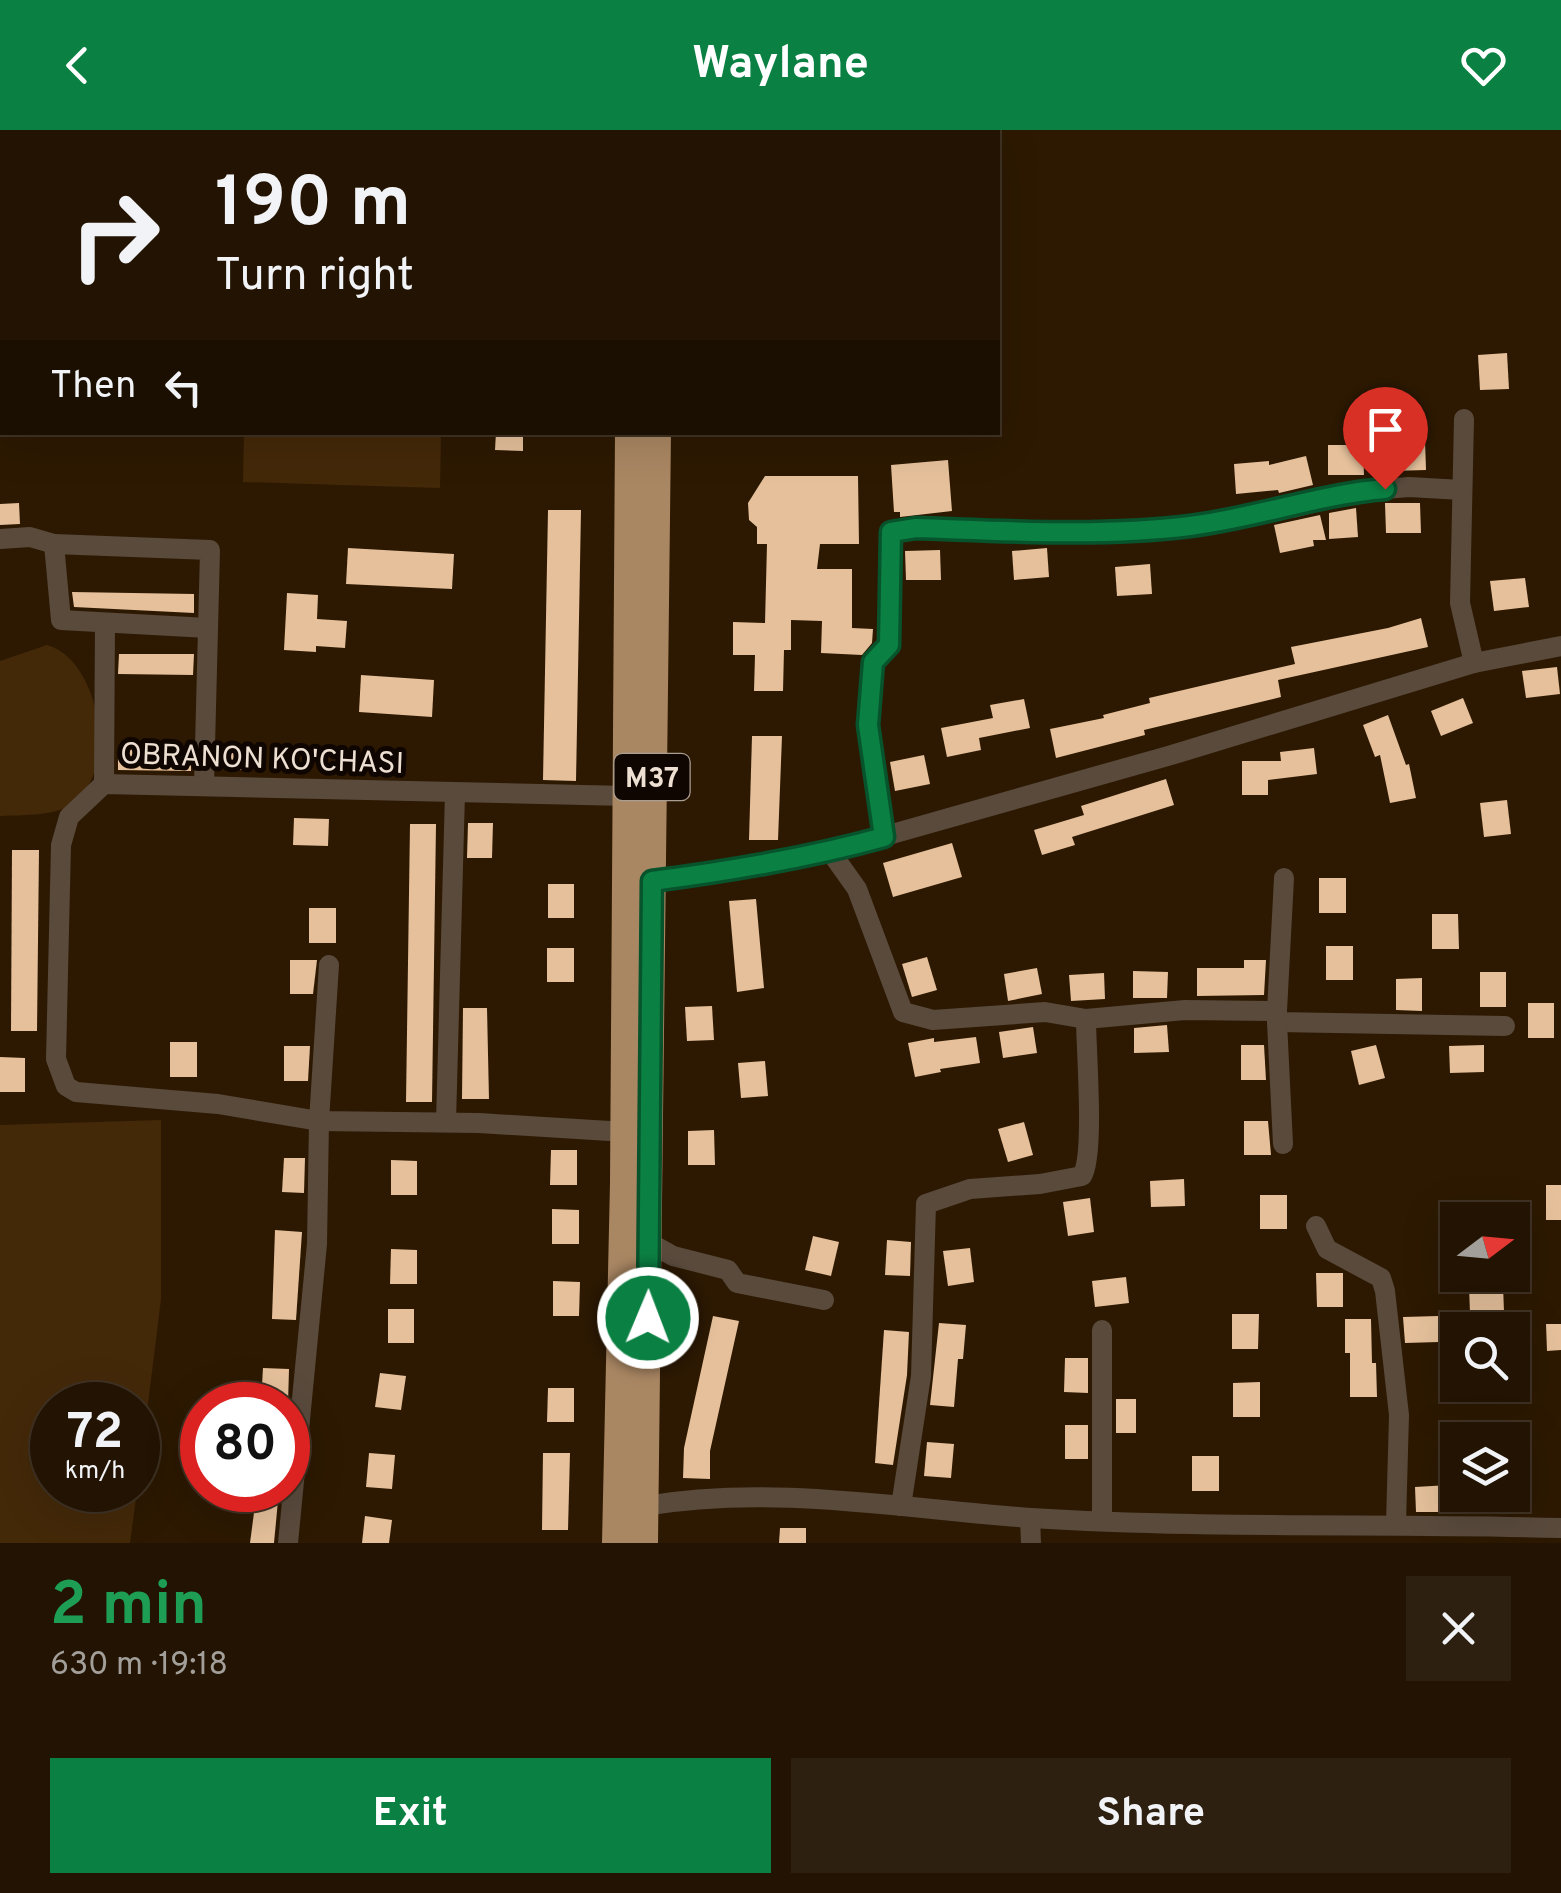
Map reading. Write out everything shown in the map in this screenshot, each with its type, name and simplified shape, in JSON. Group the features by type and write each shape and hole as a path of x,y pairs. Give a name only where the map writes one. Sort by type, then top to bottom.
{"highway":[{"name":"M37","path":"617,1543 626,1132 630,435"},
{"name":"M37","path":"643,1543 656,435"}],"street":[{"path":"1464,419 1460,603 1474,663"},
{"path":"884,837 868,725 873,662 889,645 891,532 916,528 1083,532 1190,526 1360,491 1409,487 1462,490"},
{"path":"0,539 210,550 204,786"},
{"path":"54,544 60,620 208,628"},
{"path":"104,784 105,623"},
{"path":"652,881 830,851 1186,751 1474,663 1561,646"},
{"name":"OBRANON KO'CHASI","path":"626,1132 446,1122 319,1121 218,1104 76,1092 66,1086 56,1059 61,845 69,817 104,784 628,796"},
{"path":"446,1122 455,793"},
{"path":"830,851 857,890 903,1012 933,1020 1045,1012 1086,1019 1185,1010 1505,1026"},
{"path":"1283,1144 1277,1016 1284,878"},
{"path":"288,1543 317,1244 319,1121 329,965"},
{"path":"901,1506 921,1376 926,1204 970,1189 1040,1184 1082,1176 1088,1135 1086,1019"},
{"path":"1316,1226 1328,1250 1381,1278 1385,1291 1399,1416 1396,1524"},
{"path":"648,1242 673,1256 728,1270 737,1283 824,1300"},
{"path":"1102,1330 1102,1520"},
{"path":"645,1506 737,1498 901,1506 1030,1518 1360,1533 1396,1524 1561,1528"},
{"path":"1030,1518 1031,1543"}],"shaded area":[{"path":"244,435 441,435 440,488 243,482"},
{"path":"47,645 66,655 91,695 99,746 95,770 85,791 69,806 45,813 0,816 0,661"},
{"path":"161,1120 161,1299 151,1382 30,1382 30,1512 134,1512 130,1543 0,1543 0,1125"}],"building":[{"path":"1507,353 1509,389 1480,390 1478,355"},
{"path":"496,435 523,435 523,451 495,450"},
{"path":"1390,441 1425,441 1426,470 1391,471"},
{"path":"1328,445 1363,445 1364,475 1328,475"},
{"path":"1306,456 1313,485 1279,493 1278,490 1236,494 1234,464 1269,461 1269,465"},
{"path":"948,460 952,511 900,517 900,512 894,512 891,465"},
{"path":"765,476 858,476 859,544 820,544 817,569 852,569 852,628 873,629 872,643 862,655 821,653 822,621 791,620 791,650 784,650 783,691 754,691 755,655 733,655 733,622 765,623 767,544 757,544 757,527 749,520 748,503"},
{"path":"19,503 20,524 0,525 0,504"},
{"path":"1385,503 1420,503 1421,533 1386,533"},
{"path":"1356,508 1358,537 1329,539 1329,513"},
{"path":"548,510 581,510 576,781 543,780"},
{"path":"1320,515 1326,540 1313,540 1314,546 1280,553 1274,525"},
{"path":"348,548 454,554 452,589 346,584"},
{"path":"1047,548 1049,577 1014,580 1012,551"},
{"path":"940,550 941,580 906,580 905,551"},
{"path":"1150,564 1152,594 1117,596 1115,567"},
{"path":"1525,578 1529,607 1494,611 1490,581"},
{"path":"72,592 194,594 194,613 74,607"},
{"path":"287,593 318,595 317,619 347,621 345,648 316,646 316,652 284,650"},
{"path":"1421,618 1428,647 1278,680 1281,697 1144,730 1145,735 1056,758 1050,729 1104,718 1103,715 1150,703 1149,698 1295,664 1291,647"},
{"path":"119,654 194,654 193,675 118,674"},
{"path":"1557,667 1560,694 1526,698 1522,671"},
{"path":"361,675 434,680 432,717 359,712"},
{"path":"1463,698 1473,723 1441,736 1431,711"},
{"path":"1024,699 1030,728 979,738 981,750 947,757 941,728 993,718 990,705"},
{"path":"1388,715 1406,765 1409,764 1416,798 1390,803 1380,755 1375,757 1363,725"},
{"path":"752,736 782,736 778,840 749,840"},
{"path":"1314,748 1317,774 1268,780 1268,795 1242,795 1242,761 1281,761 1280,752"},
{"path":"118,749 191,750 191,771 118,770"},
{"path":"230,749 249,750 249,770 230,770"},
{"path":"924,755 930,784 895,791 890,762"},
{"path":"1166,779 1174,805 1072,837 1075,845 1042,855 1034,830 1084,815 1081,806"},
{"path":"1507,800 1511,834 1484,837 1480,803"},
{"path":"294,818 329,819 328,846 293,845"},
{"path":"468,823 493,823 492,858 467,858"},
{"path":"410,824 436,824 432,1102 406,1102"},
{"path":"952,843 962,877 893,897 883,863"},
{"path":"12,850 39,850 37,1031 11,1031"},
{"path":"1319,878 1346,878 1346,913 1319,913"},
{"path":"548,884 574,884 574,918 548,918"},
{"path":"756,899 764,988 737,992 729,901"},
{"path":"309,908 336,908 336,943 309,943"},
{"path":"1432,914 1458,914 1459,949 1432,949"},
{"path":"1326,946 1353,946 1353,980 1326,980"},
{"path":"547,948 574,948 574,982 547,982"},
{"path":"927,957 937,990 912,997 902,964"},
{"path":"290,960 317,960 313,994 290,994"},
{"path":"1244,960 1266,960 1264,995 1197,996 1197,968 1244,968"},
{"path":"1037,968 1042,994 1008,1001 1004,974"},
{"path":"1133,971 1168,972 1167,998 1133,998"},
{"path":"1480,972 1506,972 1506,1007 1480,1007"},
{"path":"1104,973 1105,999 1071,1001 1069,975"},
{"path":"1422,978 1422,1011 1396,1010 1396,979"},
{"path":"1528,1003 1554,1003 1554,1038 1528,1038"},
{"path":"712,1006 714,1040 687,1041 685,1007"},
{"path":"463,1008 487,1008 489,1099 462,1099"},
{"path":"1167,1025 1169,1052 1134,1053 1134,1028"},
{"path":"1033,1027 1037,1053 1003,1058 999,1032"},
{"path":"976,1037 980,1063 915,1077 908,1043"},
{"path":"170,1042 197,1042 197,1077 170,1077"},
{"path":"1241,1045 1264,1045 1266,1080 1241,1080"},
{"path":"1376,1045 1385,1078 1359,1085 1351,1051"},
{"path":"1484,1045 1484,1072 1450,1073 1449,1046"},
{"path":"284,1046 310,1046 308,1081 284,1081"},
{"path":"0,1057 25,1058 25,1092 0,1092"},
{"path":"765,1061 768,1096 741,1098 738,1063"},
{"path":"1244,1121 1268,1121 1271,1155 1244,1155"},
{"path":"1024,1122 1033,1155 1008,1162 998,1129"},
{"path":"714,1130 715,1165 688,1165 688,1131"},
{"path":"551,1150 577,1150 577,1185 550,1185"},
{"path":"284,1158 305,1158 304,1193 282,1192"},
{"path":"391,1160 417,1161 417,1195 391,1195"},
{"path":"1184,1179 1185,1206 1151,1207 1150,1181"},
{"path":"1546,1185 1561,1185 1561,1220 1546,1220"},
{"path":"1260,1195 1287,1195 1287,1229 1260,1229"},
{"path":"1090,1198 1094,1232 1068,1236 1063,1202"},
{"path":"552,1209 579,1210 579,1244 552,1244"},
{"path":"275,1230 302,1232 296,1320 272,1319"},
{"path":"813,1236 839,1242 831,1276 805,1270"},
{"path":"887,1240 911,1242 910,1276 885,1275"},
{"path":"970,1248 974,1282 948,1286 943,1251"},
{"path":"391,1249 417,1250 417,1284 390,1284"},
{"path":"1316,1273 1343,1273 1343,1307 1317,1307"},
{"path":"1126,1277 1129,1303 1095,1307 1092,1281"},
{"path":"553,1281 580,1282 579,1316 553,1316"},
{"path":"1469,1292 1503,1292 1504,1312 1470,1312"},
{"path":"388,1309 414,1309 414,1343 388,1343"},
{"path":"1232,1314 1259,1314 1258,1349 1232,1349"},
{"path":"713,1316 739,1321 710,1451 710,1479 683,1478 684,1448"},
{"path":"1438,1316 1439,1342 1405,1343 1403,1317"},
{"path":"1345,1319 1371,1319 1377,1397 1350,1397"},
{"path":"939,1323 966,1325 954,1407 930,1405"},
{"path":"1546,1324 1561,1324 1561,1350 1547,1351"},
{"path":"884,1330 909,1332 907,1375 893,1465 875,1463"},
{"path":"1065,1358 1088,1358 1088,1393 1064,1392"},
{"path":"263,1368 289,1369 289,1382 262,1382"},
{"path":"380,1373 406,1376 401,1410 375,1407"},
{"path":"1260,1382 1260,1417 1233,1417 1233,1383"},
{"path":"548,1388 574,1388 574,1422 547,1422"},
{"path":"1116,1399 1136,1399 1136,1433 1116,1433"},
{"path":"1065,1425 1088,1425 1088,1459 1065,1459"},
{"path":"927,1442 954,1444 951,1478 924,1476"},
{"path":"369,1453 395,1455 392,1489 366,1487"},
{"path":"543,1453 570,1453 568,1530 542,1530"},
{"path":"1192,1456 1219,1456 1219,1491 1192,1491"},
{"path":"1440,1486 1440,1512 1416,1512 1415,1487"},
{"path":"254,1512 277,1512 274,1543 250,1543"},
{"path":"365,1516 392,1520 389,1543 362,1543"},
{"path":"780,1528 806,1528 806,1543 779,1543"}],"route":[{"path":"648,1318 652,881 719,872 884,837 868,725 873,662 889,645 891,532 916,528 1083,532 1190,526 1385,489"}]}
